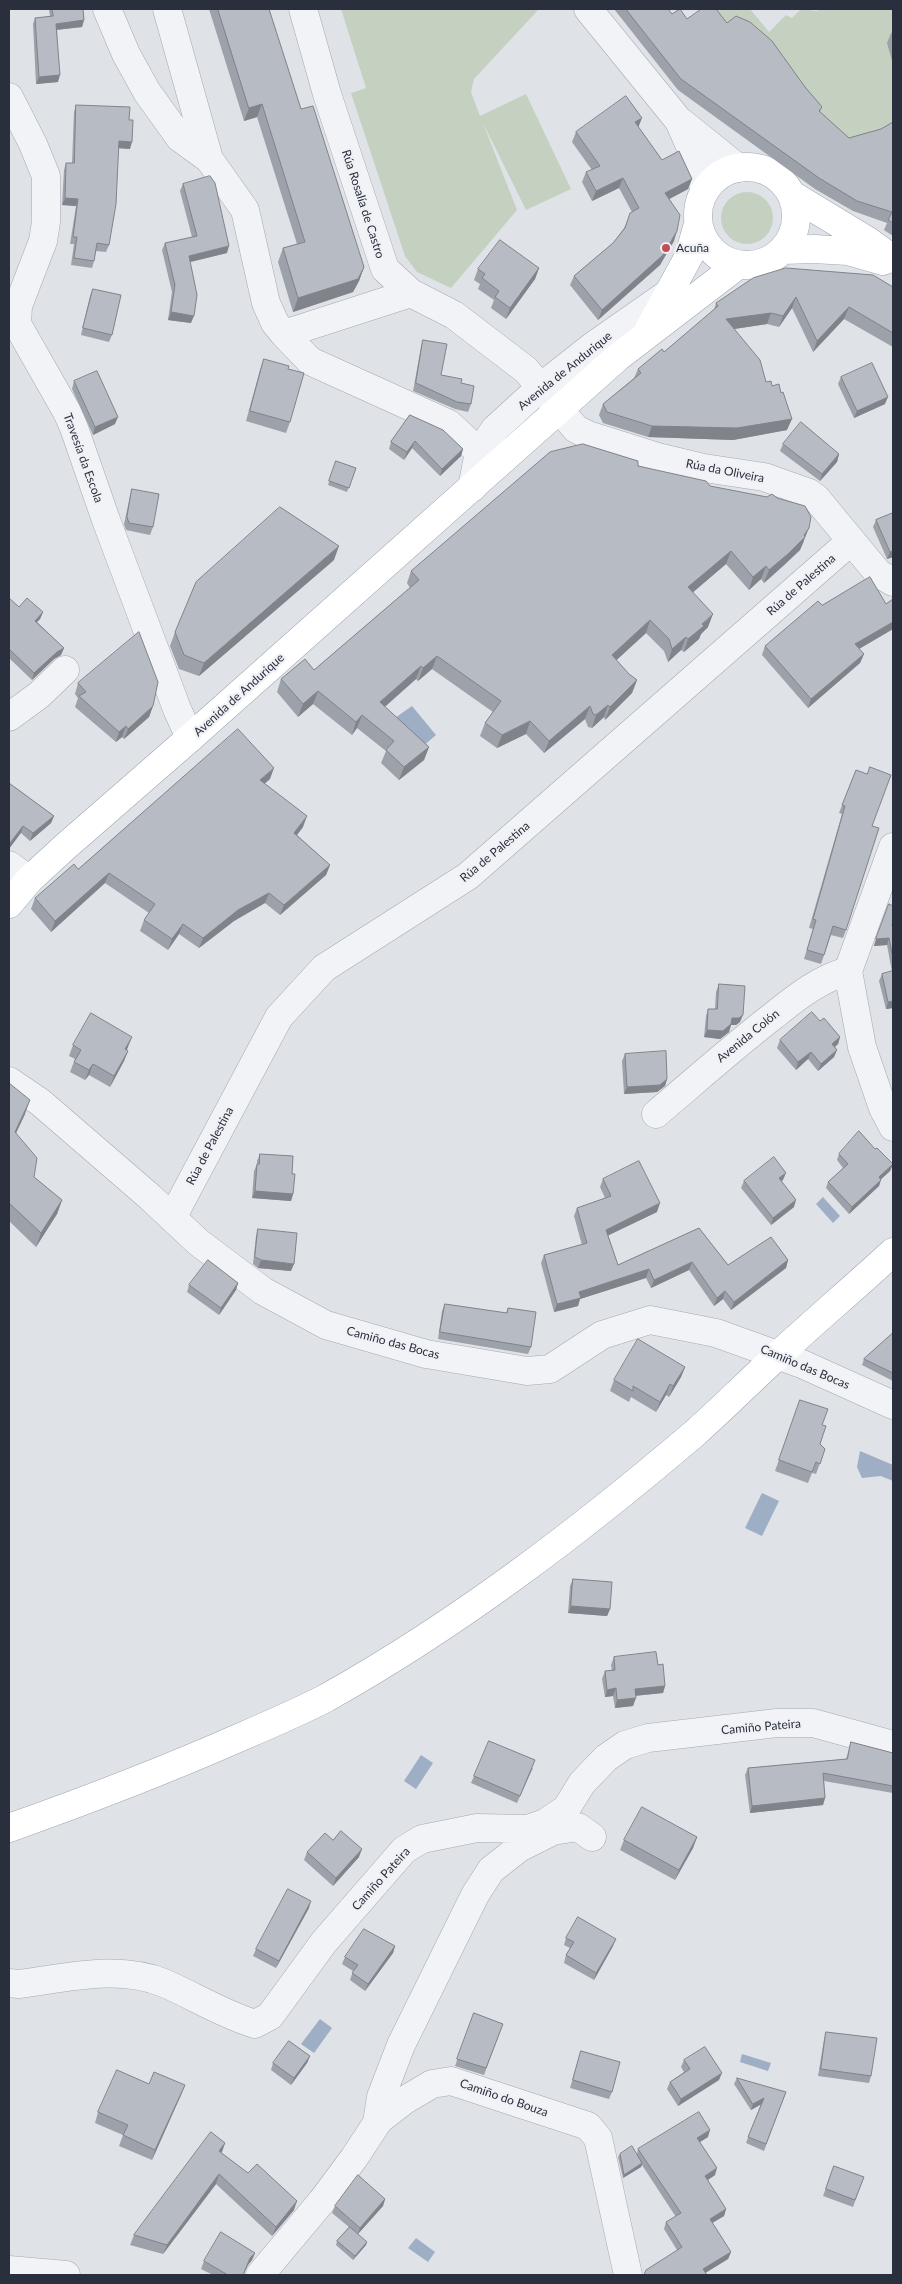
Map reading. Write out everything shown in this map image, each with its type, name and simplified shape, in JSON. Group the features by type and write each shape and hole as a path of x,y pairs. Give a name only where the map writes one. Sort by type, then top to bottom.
{"main road":[{"path":"646,334 689,256 698,224 700,202 704,191 719,176 738,168 751,167 764,170 780,180 792,195 796,206 796,224 790,241 774,258 762,263 738,265 726,261 712,250 702,236 698,224"},
{"path":"792,195 868,240 893,259"},
{"path":"783,250 814,248 848,251 893,264"},
{"name":"Avenida de Andurique","path":"9,904 19,873 190,738 560,408 646,334 738,265"},
{"path":"9,1828 202,1755 324,1699 389,1661 467,1610 579,1528 696,1432 778,1355 893,1252"}],"street":[{"path":"107,9 126,54 147,92 180,138 209,159 245,210 266,303 275,323 284,334 310,361 449,424 479,452"},
{"path":"167,9 209,159"},
{"name":"Rúa Rosalía de Castro","path":"303,9 327,94 385,269 411,293 454,315 526,370 560,408"},
{"path":"588,9 679,121 738,168"},
{"name":"Travesía da Escola","path":"9,97 33,144 46,176 46,222 43,242 18,306 17,324 67,412 74,428 116,547 177,709 190,738"},
{"path":"679,121 696,160 704,191"},
{"path":"284,334 411,293"},
{"name":"Avenida de Andurique","path":"472,488 479,452 495,429 541,387 593,346 666,295"},
{"name":"Rúa da Oliveira","path":"560,408 576,429 588,435 658,457 704,468 764,477 809,493 816,498 878,572 893,582"},
{"name":"Rúa de Palestina","path":"172,1218 279,1017 324,968 468,876 851,541"},
{"path":"9,717 39,695 65,670"},
{"path":"893,847 848,971 862,1047 883,1108 893,1127"},
{"name":"Avenida Colón","path":"656,1114 730,1050 804,992 828,977 848,971"},
{"name":"Camiño das Bocas","path":"9,1081 40,1102 198,1242 263,1291 326,1324 426,1354 527,1371 550,1369 602,1335 650,1320 716,1333 778,1355 893,1406"},
{"name":"Camiño Pateira","path":"9,1983 19,1984 94,1974 146,1978 163,1983 209,2006 255,2024 270,2016 324,1942 404,1850 422,1839 477,1828 528,1829 546,1823 566,1809 582,1782 606,1758 624,1745 648,1738 777,1723 813,1723 893,1745"},
{"path":"377,2123 381,2097 401,2045 475,1895 491,1870 519,1848 553,1831 578,1827 592,1837"},
{"name":"Camiño do Bouza","path":"260,2275 322,2201 377,2123 405,2100 432,2084 451,2081 588,2126 598,2138 628,2275"},
{"path":"9,2270 66,2275"}],"green space":[{"path":"341,9 539,9 474,79 471,92 480,116 526,94 571,189 526,210 483,123 517,210 451,288 417,272 405,256 351,93 366,88"},
{"path":"711,9 750,9 769,32 786,15 792,18 801,9 817,11 819,9 893,9 893,130 845,149 723,34"},
{"path":"742,192 752,192 766,199 773,213 773,223 766,237 752,244 742,244 732,240 725,233 721,223 721,213 725,203 732,196"}],"water":[{"path":"412,706 436,735 421,748 392,720"},
{"path":"823,1197 840,1216 833,1223 816,1204"},
{"path":"860,1451 893,1465 893,1481 881,1476 862,1478 857,1467"},
{"path":"762,1493 779,1501 762,1536 745,1528"},
{"path":"421,1755 433,1763 416,1789 404,1781"},
{"path":"320,2019 332,2028 314,2053 301,2044"},
{"path":"742,2054 771,2063 768,2071 740,2062"},
{"path":"416,2238 435,2252 428,2262 408,2248"}],"building":[{"path":"52,9 83,9 84,20 56,24 60,75 39,77 35,18 53,16"},
{"path":"218,9 269,9 301,109 313,106 364,267 358,279 298,298 283,248 305,242 262,104 249,108"},
{"path":"626,9 668,9 672,14 680,9 687,19 701,9 716,9 727,23 736,16 750,22 772,41 822,107 819,111 849,138 881,129 893,122 893,223 888,220 892,212 857,201 819,178 681,79"},
{"path":"626,96 642,118 635,122 662,160 679,151 692,179 665,193 680,215 677,231 663,255 602,310 574,276 613,243 625,228 630,213 639,208 623,178 596,191 586,172 600,166 576,132"},
{"path":"76,105 130,107 129,120 133,120 132,142 119,141 116,204 109,245 97,243 94,261 74,258 77,237 73,237 78,199 65,198 66,163 74,163"},
{"path":"210,176 215,183 229,246 189,256 197,295 194,316 171,312 175,285 165,243 197,236 183,184"},
{"path":"500,240 539,268 510,308 495,297 499,291 482,278 485,274 478,269"},
{"path":"786,268 873,275 893,287 893,333 849,307 817,341 796,297 783,316 771,313 726,319 760,360 766,382 771,381 772,386 779,384 792,419 737,428 652,426 607,412 603,404 641,373 638,369 662,349 664,352 718,306 716,303 753,278"},
{"path":"93,289 121,295 112,335 83,328"},
{"path":"423,340 447,344 441,375 462,379 461,383 474,386 471,404 457,402 416,383"},
{"path":"264,359 289,366 288,369 304,373 290,422 250,411"},
{"path":"872,363 888,397 857,411 841,377"},
{"path":"97,371 118,417 95,427 74,381"},
{"path":"410,415 443,430 463,449 442,469 415,441 407,452 391,442"},
{"path":"801,422 839,454 822,474 783,444"},
{"path":"583,444 638,461 638,466 706,481 710,486 767,497 772,494 777,498 805,506 811,517 809,528 804,535 805,537 788,554 769,570 766,566 753,577 731,551 688,587 713,614 702,624 704,626 688,639 686,637 672,649 669,639 650,620 612,655 637,680 610,707 608,705 596,715 593,714 590,706 549,741 530,721 502,735 485,723 501,701 437,656 423,668 421,666 380,702 429,747 404,767 386,750 394,741 362,715 356,722 318,691 303,704 281,679 305,659 314,670 419,580 411,571 550,452"},
{"path":"336,461 356,468 349,488 329,481"},
{"path":"132,489 159,494 153,527 129,523 127,517"},
{"path":"280,507 339,546 204,663 184,655 175,632 196,582"},
{"path":"893,513 893,551 890,552 876,520"},
{"path":"870,577 886,604 893,599 893,622 855,644 864,654 811,699 765,646 818,601 822,605"},
{"path":"9,598 19,607 27,598 43,612 35,621 64,648 34,673 9,649"},
{"path":"139,632 158,682 153,706 128,729 126,726 119,732 79,696 86,692 78,683"},
{"path":"238,729 274,768 260,780 307,816 294,833 330,865 284,905 269,893 238,910 203,938 183,924 172,939 144,920 155,904 109,873 55,921 35,898 74,864 78,869"},
{"path":"870,767 891,775 872,826 879,828 846,930 833,926 824,955 807,950 816,920 813,919 845,806 842,805 856,770 867,774"},
{"path":"9,783 54,816 33,833 23,826 10,843 9,843"},
{"path":"889,904 893,906 893,958 889,938 876,939"},
{"path":"893,971 893,1001 888,1002 882,974"},
{"path":"719,984 745,986 743,1015 739,1018 732,1018 731,1024 723,1031 707,1030 708,1009 717,1009"},
{"path":"812,1012 820,1021 824,1018 840,1037 832,1044 837,1050 821,1064 811,1052 798,1062 780,1040"},
{"path":"91,1013 132,1037 125,1049 128,1051 114,1076 93,1064 89,1070 74,1062 81,1050 73,1045"},
{"path":"666,1051 667,1079 660,1085 627,1087 625,1054"},
{"path":"9,1083 30,1100 15,1132 37,1158 34,1177 62,1200 41,1233 9,1203"},
{"path":"859,1131 875,1149 877,1148 893,1164 879,1177 881,1180 852,1207 828,1182 848,1164 839,1154"},
{"path":"260,1154 293,1156 292,1174 295,1174 293,1194 255,1191 257,1164 259,1164"},
{"path":"774,1157 786,1173 779,1178 796,1200 773,1218 744,1181"},
{"path":"639,1161 660,1203 606,1230 618,1265 699,1228 728,1265 771,1237 788,1260 734,1302 725,1291 717,1298 692,1262 654,1280 649,1269 579,1292 581,1298 557,1304 544,1255 587,1243 577,1208 611,1196 603,1179"},
{"path":"258,1229 297,1233 294,1264 261,1260 255,1257"},
{"path":"208,1260 238,1283 221,1308 189,1285"},
{"path":"445,1304 507,1313 508,1308 536,1312 531,1347 440,1332"},
{"path":"893,1333 893,1373 864,1359"},
{"path":"638,1339 685,1367 673,1386 670,1384 660,1402 633,1386 633,1391 614,1380"},
{"path":"800,1400 828,1409 822,1425 826,1426 820,1444 825,1449 820,1464 816,1462 812,1472 779,1460"},
{"path":"573,1579 612,1582 610,1609 571,1606"},
{"path":"656,1652 658,1665 663,1664 665,1686 635,1689 636,1698 617,1700 616,1688 607,1690 605,1671 615,1670 614,1657"},
{"path":"489,1741 535,1760 520,1796 474,1776"},
{"path":"851,1742 893,1753 893,1786 823,1773 825,1798 752,1806 748,1768 847,1759"},
{"path":"642,1807 697,1837 679,1870 624,1840"},
{"path":"341,1831 362,1849 336,1878 307,1852 325,1833 333,1840"},
{"path":"288,1889 311,1901 279,1961 256,1949"},
{"path":"578,1917 616,1939 596,1973 566,1955 574,1942 566,1938"},
{"path":"364,1929 395,1946 368,1984 352,1973 358,1965 345,1957"},
{"path":"474,2013 503,2024 486,2068 457,2059"},
{"path":"826,2032 877,2038 871,2076 821,2069"},
{"path":"289,2041 310,2056 294,2078 273,2063"},
{"path":"705,2047 722,2073 681,2099 670,2082 690,2069 684,2060"},
{"path":"581,2051 620,2062 612,2092 573,2080"},
{"path":"117,2070 149,2084 154,2072 185,2085 155,2150 123,2135 128,2125 98,2112"},
{"path":"737,2078 786,2092 766,2144 748,2137 764,2098 753,2104"},
{"path":"699,2112 710,2130 697,2138 717,2168 705,2176 726,2209 710,2219 731,2252 703,2269 707,2275 644,2275 646,2270 682,2247 666,2222 681,2213 638,2149"},
{"path":"211,2132 225,2143 219,2151 248,2173 257,2164 297,2201 276,2227 219,2174 167,2245 134,2235"},
{"path":"632,2146 642,2163 624,2175 620,2154"},
{"path":"834,2166 864,2177 855,2200 826,2189"},
{"path":"358,2175 385,2199 360,2228 335,2206"},
{"path":"350,2227 367,2242 355,2256 337,2241"},
{"path":"221,2232 255,2253 250,2258 243,2275 228,2275 204,2261"}],"place":[{"name":"Acuña","path":"666,248"}]}
